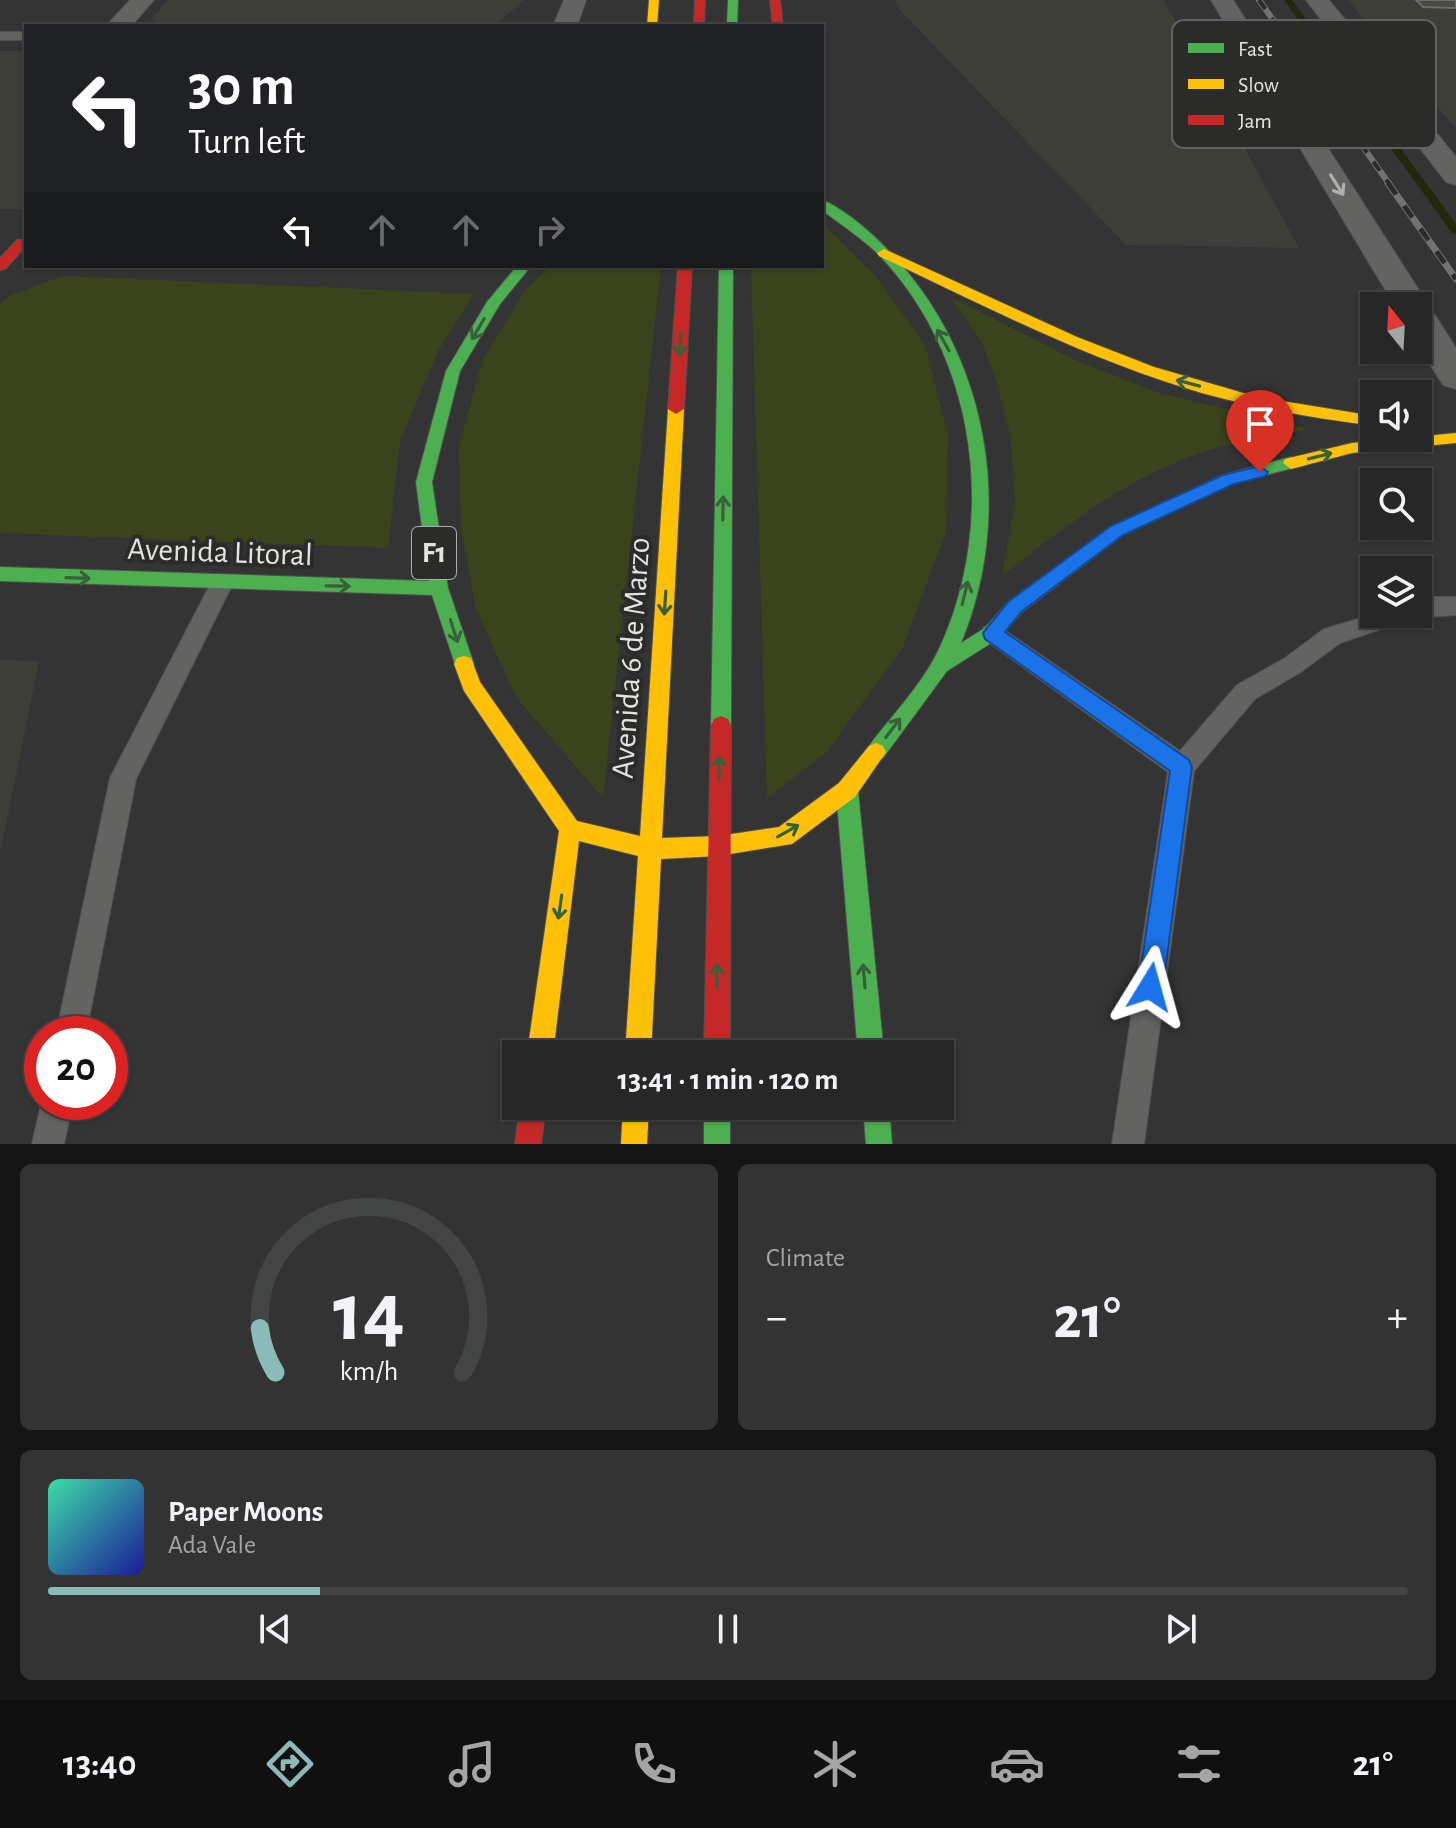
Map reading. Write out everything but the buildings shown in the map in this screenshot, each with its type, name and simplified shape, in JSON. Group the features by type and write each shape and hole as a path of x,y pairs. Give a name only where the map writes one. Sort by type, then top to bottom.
{"main road":[{"path":"652,24 654,0"},
{"path":"699,24 700,0"},
{"path":"732,24 733,0"},
{"path":"775,0 778,24"},
{"path":"824,206 884,253 1078,343 1163,376 1301,413 1360,419"},
{"path":"0,242 24,243"},
{"path":"0,266 24,243"},
{"path":"542,1040 570,829 650,849 718,846 784,837 847,790 939,666 954,636 973,561 981,474 972,418 950,354 924,305 884,253"},
{"name":"F1","path":"522,268 494,302 453,371 424,482 439,588 471,685 570,829"},
{"name":"Avenida 6 de Marzo","path":"639,1040 685,268"},
{"path":"717,1040 726,268"},
{"path":"1432,428 1456,431"},
{"path":"939,666 992,633 1015,607 1117,531 1229,479 1352,448 1456,438"},
{"name":"Avenida Litoral","path":"0,574 439,588"},
{"path":"847,790 870,1040"},
{"path":"528,1144 531,1120"},
{"path":"634,1144 635,1120"},
{"path":"717,1120 717,1144"},
{"path":"877,1120 879,1144"}],"street":[{"path":"120,24 143,0"},
{"path":"566,24 575,0"},
{"path":"1222,0 1234,20"},
{"path":"1317,0 1333,20"},
{"path":"1314,148 1403,292"},
{"path":"1434,148 1456,176"},
{"path":"1432,338 1456,377"}],"lane":[{"path":"0,36 24,36"},
{"path":"75,1016 123,778 222,583"},
{"path":"1432,606 1456,606"},
{"path":"1128,1144 1182,767 1246,692 1293,665 1332,636 1360,628"},
{"path":"992,633 1182,767"},
{"path":"48,1144 53,1120"}],"shaded area":[{"path":"168,0 524,0 497,24 155,24 152,18"},
{"path":"895,0 1164,0 1175,20 1172,20 1172,148 1245,148 1299,248 1126,245 900,10"},
{"path":"1348,0 1456,0 1456,129 1436,105 1436,20 1365,20"},
{"path":"0,51 24,51 24,209 0,209"},
{"path":"0,660 39,661 0,854"}],"green space":[{"path":"824,225 877,278 925,345 948,435 946,532 903,647 827,752 767,798 751,268 824,268"},
{"path":"549,268 661,268 603,798 516,697 476,609 461,528 459,446 483,359 526,289"},
{"path":"63,276 474,294 438,351 400,442 388,548 0,533 0,305 9,296"},
{"path":"950,297 1075,360 1159,393 1309,429 1214,449 1173,463 1096,506 1002,576 1015,503 1011,438 982,342"}],"waterway":[{"path":"1288,0 1303,20"},
{"path":"1396,148 1456,231"}],"railway":[{"path":"1259,0 1273,20"},
{"path":"1364,148 1390,185"},
{"path":"1388,183 1456,279"}],"traffic: fast":[{"path":"732,24 733,0"},
{"path":"824,206 884,253 921,299 962,385 978,444 981,473 974,556 954,636 930,682 876,752"},
{"path":"464,664 439,588 424,482 453,371 494,302 522,268"},
{"path":"721,725 726,268"},
{"path":"939,666 992,633 1015,607 1117,531 1229,479 1291,463"},
{"path":"0,574 439,588"},
{"path":"847,790 870,1040"},
{"path":"717,1120 717,1144"},
{"path":"877,1120 879,1144"}],"traffic: slow":[{"path":"652,24 654,0"},
{"path":"884,253 1034,323 1149,371 1257,402 1360,419"},
{"path":"639,1040 676,409"},
{"path":"1291,463 1352,448 1456,438"},
{"path":"464,664 471,685 570,829 650,849 718,846 784,837 847,790 876,752"},
{"path":"542,1040 570,829"},
{"path":"634,1144 635,1120"}],"traffic: jam":[{"path":"699,24 700,0"},
{"path":"775,0 778,24"},
{"path":"0,266 22,243"},
{"path":"676,409 685,268"},
{"path":"717,1040 721,725"},
{"path":"528,1144 531,1120"}],"route":[{"path":"1150,987 1182,767 992,633 1015,607 1117,531 1229,479 1260,472"}]}
